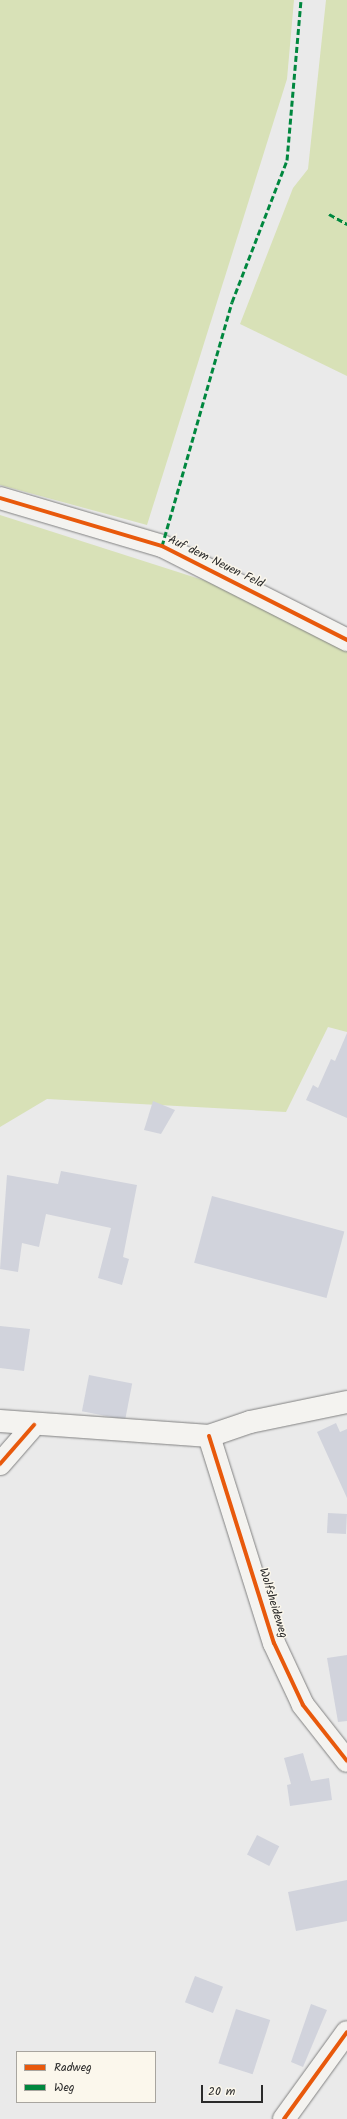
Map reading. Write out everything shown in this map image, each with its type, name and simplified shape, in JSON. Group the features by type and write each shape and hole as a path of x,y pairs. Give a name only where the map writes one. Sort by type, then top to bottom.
{"street":[{"name":"Auf dem Neuen Feld","path":"0,498 162,546 347,640"},
{"path":"0,1420 34,1425 209,1436 250,1422 347,1402"},
{"path":"0,1464 34,1425"},
{"name":"Wolfsheideweg","path":"209,1436 274,1643 303,1705 347,1761"},
{"path":"284,2119 347,2032"}],"green space":[{"path":"0,0 294,0 287,79 147,525 0,485"},
{"path":"326,0 347,0 347,376 240,324 293,188 308,169"},
{"path":"0,515 206,581 347,651 347,1032 328,1027 286,1112 47,1099 0,1127"}],"building":[{"path":"347,1033 347,1118 306,1100 313,1085 318,1088 331,1059 335,1061"},
{"path":"153,1101 175,1110 161,1134 144,1130"},
{"path":"61,1171 137,1185 123,1257 129,1259 122,1285 98,1278 111,1228 46,1214 39,1247 22,1243 18,1272 0,1269 7,1175 58,1184"},
{"path":"212,1196 344,1231 326,1298 194,1263"},
{"path":"0,1326 30,1329 24,1371 0,1368"},
{"path":"89,1375 132,1383 125,1420 82,1411"},
{"path":"336,1423 340,1432 347,1429 347,1498 317,1432"},
{"path":"328,1513 347,1514 346,1534 327,1533"},
{"path":"347,1655 347,1721 338,1722 327,1658"},
{"path":"303,1753 311,1781 329,1778 332,1800 290,1806 287,1785 291,1784 284,1758"},
{"path":"257,1835 279,1846 269,1866 247,1855"},
{"path":"347,1880 347,1921 296,1931 288,1892"},
{"path":"195,1976 223,1987 213,2013 185,2002"},
{"path":"311,2004 327,2010 303,2067 291,2062"},
{"path":"236,2009 270,2020 253,2074 218,2063"}],"marked path":[{"path":"162,546 232,302 287,160 301,0"},
{"path":"329,214 347,224"}],"cycle path":[{"path":"0,498 162,546 347,640"},
{"path":"0,1464 34,1425"},
{"path":"209,1436 274,1643 303,1705 347,1761"},
{"path":"284,2119 347,2032"}]}
